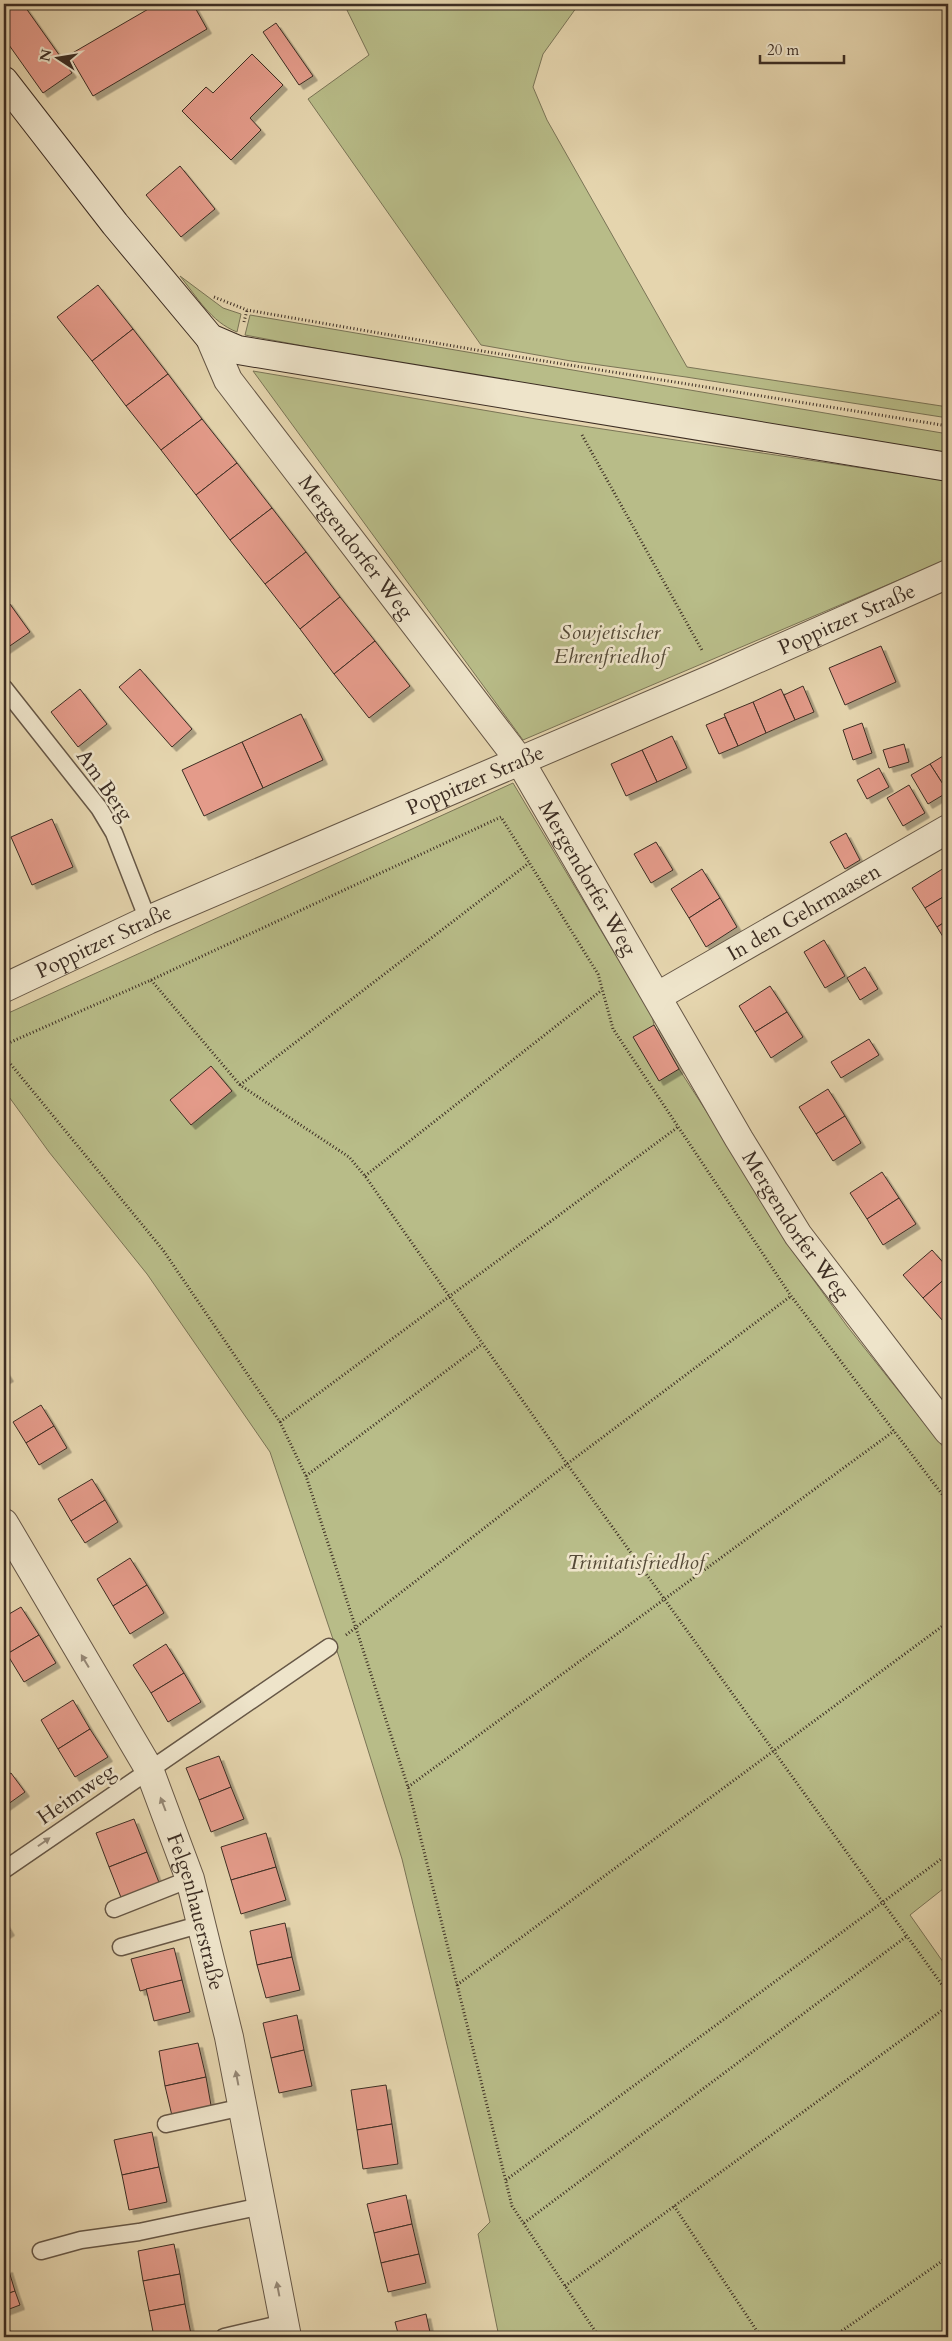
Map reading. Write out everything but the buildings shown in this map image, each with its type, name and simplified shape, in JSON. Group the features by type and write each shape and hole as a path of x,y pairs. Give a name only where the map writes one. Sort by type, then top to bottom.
{"street":[{"path":"4,81 115,224 210,338 238,350 948,467"},
{"name":"Mergendorfer Weg","path":"210,338 228,380 520,761 658,996 739,1139 798,1235 948,1431"},
{"name":"Poppitzer Straße","path":"4,988 148,920 716,677 948,574"},
{"name":"In den Gehrmaasen","path":"658,996 948,829"},
{"name":"Felgenhauerstraße","path":"4,1523 149,1769 190,1879 229,2037 286,2330"}],"lane":[{"name":"Am Berg","path":"4,688 99,808 114,833 148,920"},
{"name":"Heimweg","path":"4,1870 329,1647"},
{"path":"114,1908 190,1879"},
{"path":"121,1947 202,1924"},
{"path":"166,2124 243,2107"},
{"path":"41,2251 81,2240 139,2232 262,2206"},
{"path":"224,2337 286,2330"}],"path":[{"path":"247,310 482,351 948,426"},
{"path":"565,404 716,677"},
{"path":"4,1045 151,980 501,817 598,974 613,1029 791,1296 948,1502"},
{"path":"240,1085 529,863"},
{"path":"151,980 240,1085 349,1157 365,1176 567,1464 948,1993"},
{"path":"365,1176 602,990"},
{"path":"4,1056 163,1250 280,1422 306,1476 408,1787 512,2206 599,2337"},
{"path":"280,1422 450,1298 678,1127"},
{"path":"329,1647 567,1464 791,1296"},
{"path":"306,1476 482,1344"},
{"path":"408,1787 663,1598 894,1431"},
{"path":"457,1985 948,1622"},
{"path":"506,2180 948,1854"},
{"path":"524,2224 908,1936"},
{"path":"565,2286 948,2006"},
{"path":"674,2206 761,2337"},
{"path":"833,2337 948,2257"}],"green space":[{"path":"344,4 579,4 543,54 533,87 547,120 687,367 948,407 948,418 571,361 481,345 308,99 369,55"},
{"path":"180,276 223,308 241,314 237,332 228,328 212,315"},
{"path":"250,315 948,434 948,454 447,373 245,335"},
{"name":"Sowjetischer Ehrenfriedhof","path":"253,371 536,419 948,481 948,559 523,740"},
{"name":"Trinitatisfriedhof","path":"513,783 652,1016 654,1025 679,1069 730,1148 786,1242 847,1326 948,1453 948,1885 910,1915 948,1969 948,2337 499,2337 478,2234 490,2222 402,1859 339,1657 270,1452 147,1274 49,1152 4,1090 4,1015"}]}
